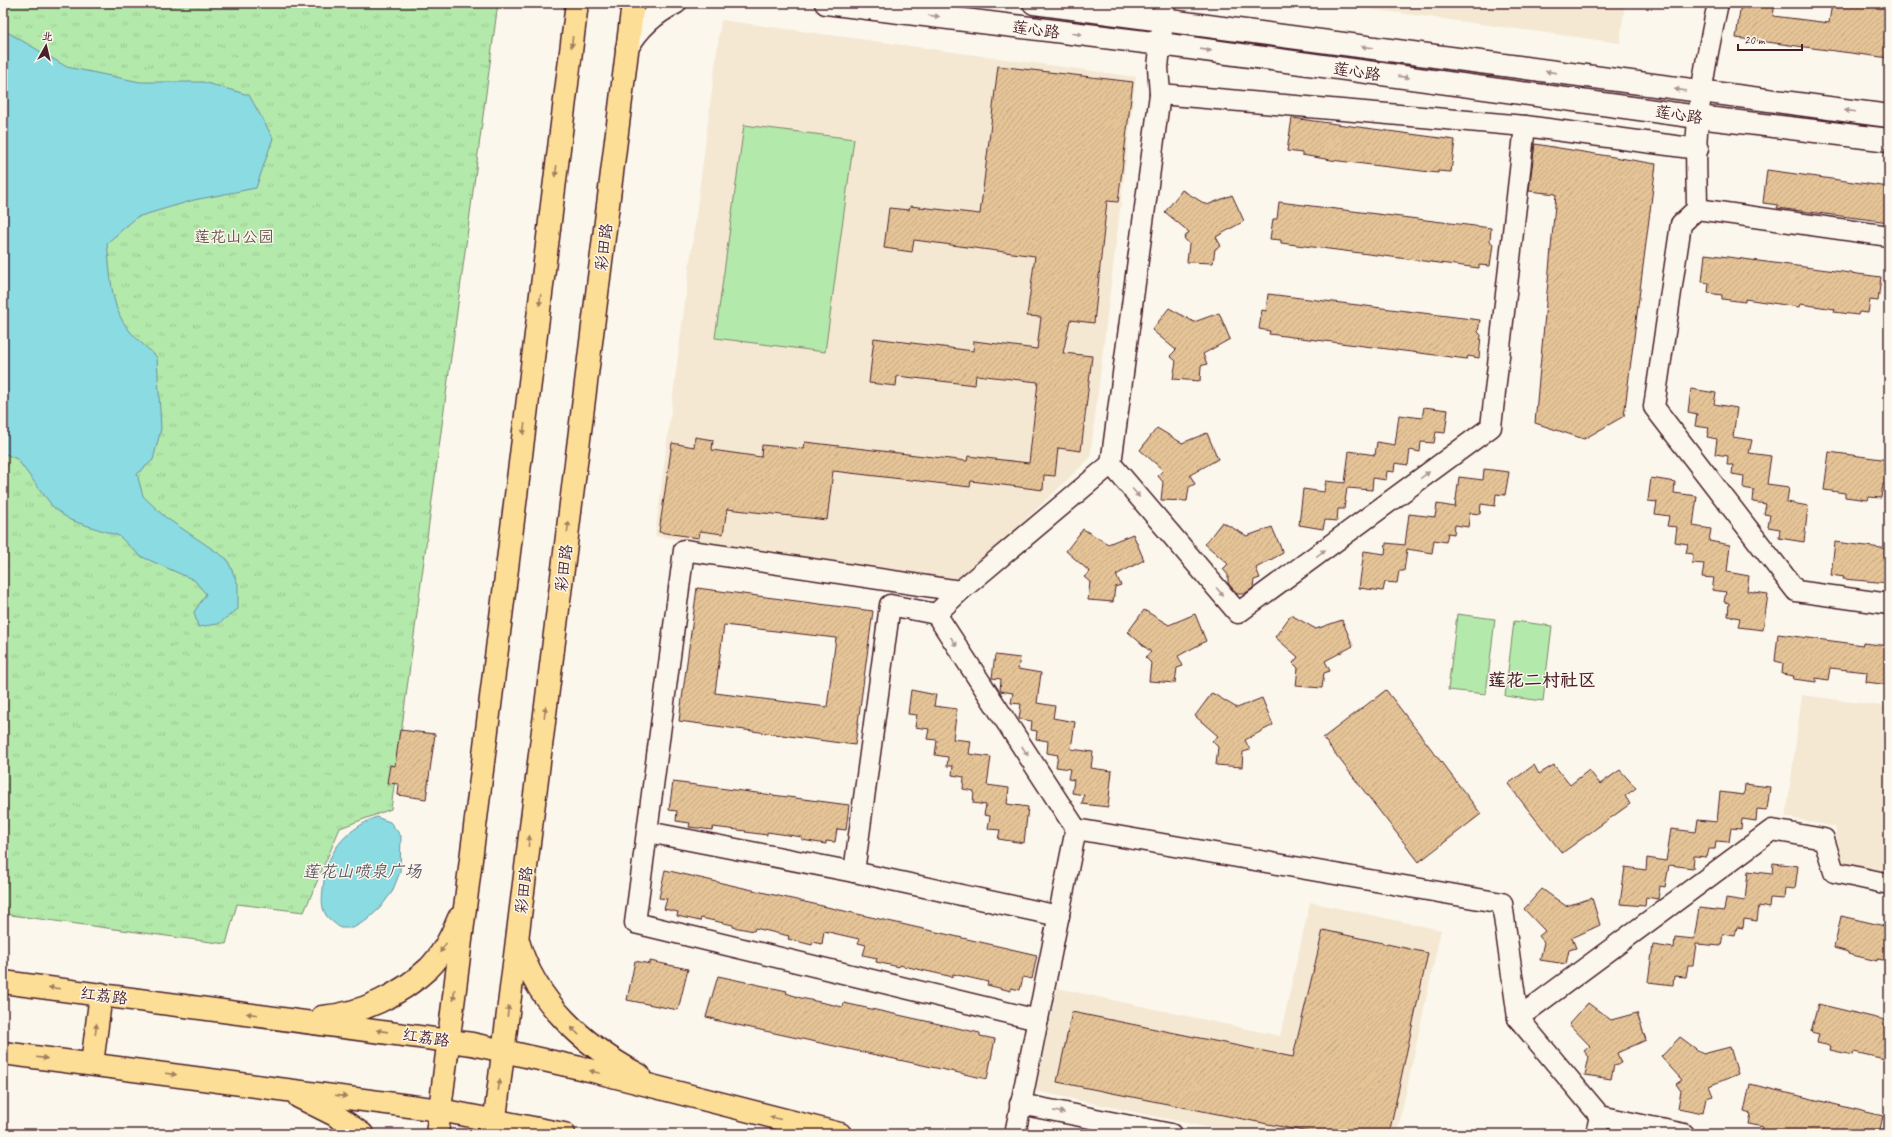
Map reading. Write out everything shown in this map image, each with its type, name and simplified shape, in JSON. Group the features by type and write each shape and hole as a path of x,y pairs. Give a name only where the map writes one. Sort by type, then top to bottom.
{"main road":[{"path":"437,1134 577,3"},
{"name":"彩田路","path":"494,1127 633,3"},
{"path":"627,48 647,22 675,3"},
{"name":"莲心路","path":"826,3 1161,44 1698,117 1889,140"},
{"name":"莲心路","path":"1034,3 1164,11 1701,93 1889,116"},
{"path":"291,1019 339,1015 373,1005 406,985 430,967 452,935 466,901"},
{"path":"517,937 526,962 542,992 579,1035 607,1057 628,1070 694,1098"},
{"name":"红荔路","path":"3,982 449,1040 503,1050 840,1134"},
{"path":"92,1064 100,994"},
{"path":"3,1052 440,1110 494,1127 564,1134"},
{"path":"257,1086 306,1100 335,1115 362,1134"}],"street":[{"path":"1718,3 1705,60 1698,117 1697,208 1681,224 1654,407 1796,591 1889,604"},
{"path":"936,614 960,591 1111,464 1160,94 1158,67 1164,11"},
{"path":"1160,94 1525,126 1698,149"},
{"path":"1111,464 1238,613 1491,427 1525,126"},
{"path":"1697,208 1889,236"},
{"path":"960,591 684,550 635,923 1038,1020"},
{"path":"854,872 890,605 936,614 1076,829 1015,1134"},
{"path":"1076,829 1502,903 1518,1018 1598,1125 1684,1134"},
{"path":"1518,1018 1772,830 1824,839 1834,872 1889,884"},
{"path":"648,832 854,872 1058,916"},
{"path":"1513,982 1518,1018"},
{"path":"1020,1104 1171,1134"}],"shaded area":[{"path":"1325,3 1625,3 1620,43"},
{"path":"721,20 1136,77 1090,458 962,581 655,536"},
{"path":"1802,695 1889,707 1889,876 1842,866 1835,827 1786,817"},
{"path":"1310,902 1441,930 1397,1134 1238,1134 1035,1091 1057,988 1280,1036"}],"green space":[{"name":"莲花山公园","path":"3,3 498,3 391,809 340,828 304,912 237,904 226,944 3,914"},
{"path":"744,125 854,139 825,352 715,338"},
{"path":"1457,614 1495,619 1486,694 1448,690"},
{"path":"1514,621 1552,626 1543,701 1505,696"}],"water":[{"path":"3,33 9,33 67,67 140,82 203,82 249,95 273,138 256,188 194,200 137,217 107,243 112,290 120,316 131,333 157,357 161,429 153,460 137,474 143,496 165,517 227,559 238,584 238,609 218,624 198,627 194,612 206,594 194,580 140,556 119,536 70,520 53,507 17,459 3,453"},
{"name":"莲花山喷泉广场","path":"376,817 390,822 401,836 400,872 392,892 380,908 367,920 353,928 340,928 327,917 324,912 322,899 328,864 338,845 354,829"}],"building":[{"path":"1741,3 1775,3 1773,16 1829,23 1832,3 1869,3 1889,6 1889,58 1736,38"},
{"path":"998,66 1133,82 1118,202 1107,201 1094,323 1070,320 1063,353 1092,356 1081,451 1058,448 1055,476 1044,475 1043,490 971,481 970,487 833,471 827,520 727,509 723,534 700,531 699,538 659,532 672,443 694,447 695,437 713,440 712,450 761,457 762,445 804,449 805,442 967,461 968,456 1029,463 1038,382 976,375 975,385 897,376 896,386 869,383 874,338 973,351 974,341 1037,349 1041,317 1027,316 1035,256 914,240 912,252 884,248 889,208 909,210 910,206 980,214"},
{"path":"1292,118 1455,140 1451,172 1438,171 1438,173 1331,160 1287,151"},
{"path":"1535,144 1656,164 1624,416 1584,439 1535,423 1556,194 1529,191"},
{"path":"1767,170 1889,187 1889,222 1777,208 1778,205 1763,203"},
{"path":"1182,190 1207,205 1232,195 1244,221 1216,237 1221,246 1215,249 1213,263 1187,262 1189,244 1184,238 1189,232 1165,212"},
{"path":"1279,202 1491,228 1490,241 1493,244 1490,266 1479,265 1479,268 1281,243 1281,240 1270,239 1273,219 1277,219"},
{"path":"1705,254 1881,277 1878,301 1870,300 1868,313 1859,312 1858,315 1834,312 1835,309 1800,304 1799,307 1745,299 1745,302 1722,299 1722,295 1708,293 1709,283 1702,282"},
{"path":"1268,294 1480,320 1478,332 1481,335 1479,358 1468,356 1467,359 1269,334 1270,331 1259,329 1262,310 1266,311"},
{"path":"1169,308 1194,322 1219,313 1230,339 1203,354 1207,364 1201,366 1200,381 1173,379 1176,361 1170,356 1176,350 1152,330"},
{"path":"1691,389 1716,393 1714,404 1737,408 1733,437 1752,440 1749,453 1771,456 1767,484 1789,487 1787,502 1808,506 1804,542 1779,538 1780,529 1768,527 1770,515 1764,514 1766,504 1753,502 1754,490 1743,488 1744,476 1732,474 1733,465 1727,465 1728,456 1715,454 1717,439 1707,437 1709,428 1695,426 1697,414 1688,412"},
{"path":"1424,407 1448,410 1445,433 1436,432 1434,443 1421,442 1420,452 1410,450 1408,465 1395,463 1394,472 1387,471 1386,480 1373,478 1372,490 1347,488 1344,509 1338,509 1337,521 1325,520 1323,529 1299,525 1303,489 1324,492 1326,481 1345,483 1349,451 1375,455 1377,442 1395,445 1399,415 1422,418"},
{"path":"1157,428 1182,443 1207,433 1218,459 1190,475 1195,484 1189,487 1187,501 1161,500 1163,482 1158,476 1163,470 1140,450"},
{"path":"1829,452 1889,460 1889,485 1883,484 1881,498 1869,497 1868,500 1845,497 1845,493 1824,490"},
{"path":"1484,469 1509,472 1505,495 1496,494 1495,506 1481,504 1480,514 1470,513 1468,527 1455,525 1454,534 1448,533 1446,542 1434,540 1432,553 1407,549 1404,571 1399,571 1397,583 1385,582 1383,591 1359,588 1364,551 1385,554 1386,543 1405,545 1409,514 1435,517 1437,504 1455,507 1459,477 1483,480"},
{"path":"1651,478 1675,482 1674,493 1697,496 1693,526 1711,529 1709,541 1730,545 1727,572 1749,576 1747,591 1768,594 1763,630 1738,627 1740,618 1728,616 1729,603 1724,602 1726,592 1712,590 1714,578 1702,577 1704,564 1692,563 1693,554 1686,553 1688,544 1675,542 1677,527 1667,526 1669,516 1655,514 1657,502 1648,501"},
{"path":"1222,522 1247,536 1272,527 1283,553 1256,568 1260,578 1254,580 1253,588 1244,594 1237,594 1228,583 1228,575 1223,569 1228,564 1205,544"},
{"path":"1083,529 1108,544 1133,534 1144,560 1116,575 1121,585 1115,587 1113,602 1088,600 1090,582 1084,577 1090,572 1066,551"},
{"path":"1835,542 1889,549 1889,583 1843,579 1844,577 1831,575"},
{"path":"697,588 873,611 855,745 679,721","holes":["724,625 836,638 827,707 715,693"]},
{"path":"1144,610 1169,625 1195,614 1206,641 1178,656 1183,666 1177,668 1175,683 1149,681 1151,663 1145,657 1151,652 1128,632"},
{"path":"1291,615 1316,629 1342,620 1353,646 1325,661 1330,671 1324,673 1322,688 1296,686 1298,668 1293,663 1298,657 1275,637"},
{"path":"1778,634 1863,645 1863,643 1889,646 1889,685 1866,682 1867,672 1830,668 1828,680 1816,678 1816,682 1793,679 1794,676 1782,674 1783,663 1775,661"},
{"path":"995,655 1020,658 1018,669 1041,673 1037,703 1055,706 1053,718 1075,722 1071,749 1093,752 1091,768 1112,771 1108,807 1082,804 1084,795 1072,793 1074,780 1068,779 1070,769 1056,767 1058,755 1047,753 1048,741 1036,739 1037,731 1031,730 1032,721 1019,719 1021,704 1011,703 1013,693 1000,691 1001,679 992,678"},
{"path":"911,690 936,695 934,706 957,709 953,739 971,741 969,754 991,757 987,785 1009,788 1007,804 1028,807 1024,843 998,839 1000,830 988,829 990,816 984,815 986,805 973,803 974,791 963,789 964,777 952,775 953,766 947,766 948,757 935,755 937,740 927,739 929,729 915,727 917,715 908,714"},
{"path":"1386,690 1481,814 1419,862 1323,738"},
{"path":"1212,693 1237,708 1262,698 1273,725 1245,740 1250,750 1243,752 1242,767 1216,765 1218,747 1212,741 1218,736 1195,716"},
{"path":"400,730 435,734 426,799 398,795 399,784 387,783 390,765 395,766"},
{"path":"1534,765 1539,774 1554,765 1570,785 1589,770 1600,784 1620,770 1636,788 1625,796 1630,804 1562,853 1508,784"},
{"path":"673,782 849,805 846,830 837,829 835,842 826,841 826,844 802,840 802,837 767,832 767,835 713,827 712,830 689,827 690,823 676,821 677,811 669,810"},
{"path":"1745,784 1770,787 1767,810 1757,809 1756,821 1742,819 1741,829 1731,828 1729,842 1716,841 1715,849 1709,849 1707,857 1694,856 1693,868 1669,865 1665,887 1660,886 1658,899 1646,897 1645,906 1620,904 1625,867 1646,870 1647,858 1666,861 1671,829 1696,832 1698,820 1717,822 1720,792 1744,795"},
{"path":"1773,863 1798,866 1795,889 1785,888 1784,899 1770,898 1769,908 1759,906 1757,921 1744,919 1743,928 1737,927 1735,936 1723,934 1721,946 1696,944 1693,965 1688,965 1686,977 1674,976 1673,985 1648,982 1653,945 1674,948 1675,937 1694,939 1699,908 1724,911 1726,898 1745,901 1748,871 1772,874"},
{"path":"665,870 1037,955 1032,979 1023,977 1020,990 1011,988 1011,991 987,985 988,982 953,974 953,977 899,965 899,967 876,962 877,958 863,955 866,945 858,943 859,939 824,931 822,944 813,942 812,945 788,939 789,936 755,928 754,931 701,918 700,921 677,916 678,912 664,909 667,899 659,898"},
{"path":"1542,889 1566,906 1592,898 1600,925 1572,938 1576,948 1569,950 1566,964 1540,960 1544,942 1539,936 1545,931 1524,909"},
{"path":"1841,916 1889,927 1889,961 1877,959 1877,961 1848,954 1848,952 1834,948"},
{"path":"1323,930 1428,953 1389,1134 1318,1134 1057,1082 1072,1012 1293,1057"},
{"path":"635,961 650,964 650,961 688,969 678,1010 627,1000"},
{"path":"718,976 787,991 786,993 801,998 843,1007 844,1003 980,1033 980,1036 995,1039 987,1079 714,1020 715,1019 706,1017"},
{"path":"1588,1003 1611,1020 1637,1013 1646,1040 1617,1053 1621,1063 1614,1065 1611,1079 1585,1075 1589,1057 1584,1051 1590,1046 1569,1024"},
{"path":"1818,1004 1889,1021 1889,1060 1854,1052 1853,1055 1830,1050 1831,1046 1817,1043 1819,1034 1811,1032"},
{"path":"1680,1037 1703,1054 1730,1047 1738,1074 1709,1086 1713,1096 1706,1098 1703,1113 1678,1108 1681,1091 1676,1084 1682,1080 1661,1057"},
{"path":"1750,1084 1883,1116 1879,1134 1775,1134 1762,1131 1763,1127 1749,1124 1751,1114 1744,1112"}],"district":[{"name":"莲花二村社区","path":"1542,680"}]}
